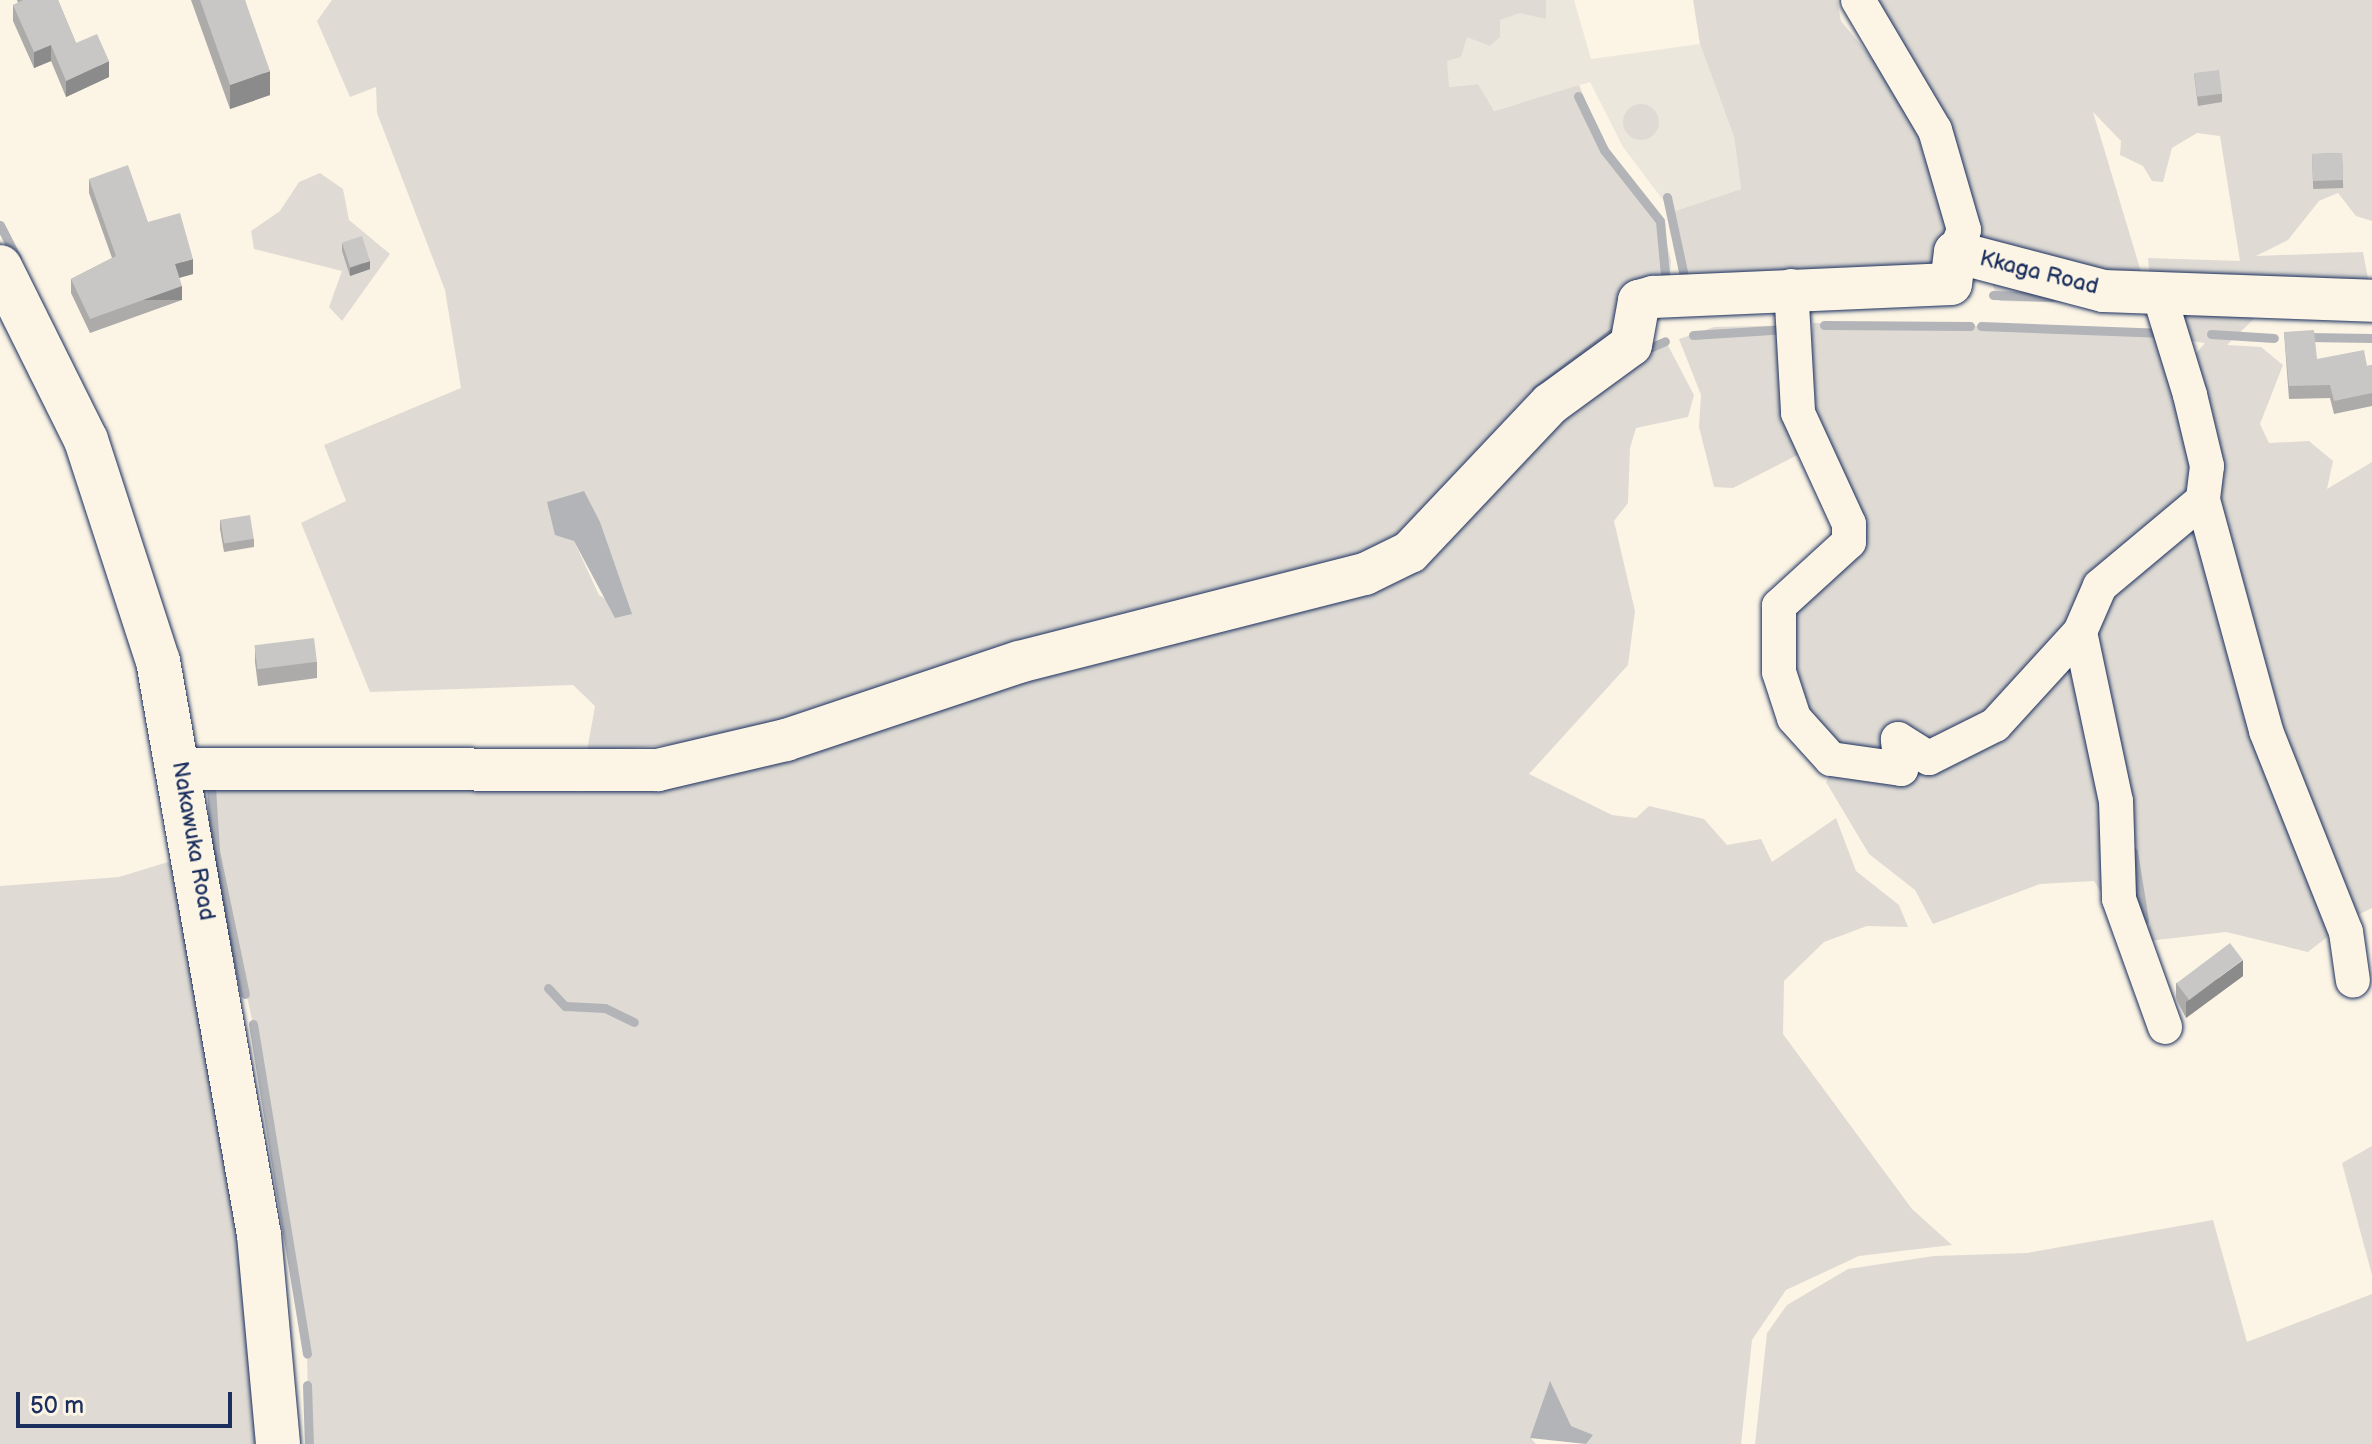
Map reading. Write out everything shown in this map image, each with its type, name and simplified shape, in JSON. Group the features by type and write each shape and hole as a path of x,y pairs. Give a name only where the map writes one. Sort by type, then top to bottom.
{"main road":[{"name":"Nakawuka Road","path":"4,282 104,489 139,593 181,769 259,1235 278,1444"}],"street":[{"path":"1858,0 1935,130 1964,230 1955,252"},
{"name":"Kkaga Road","path":"181,769 658,770 786,740 1019,662 1365,574 1419,544 1550,404 1631,345 1639,301 1791,286 1951,284 1955,252 2104,291 2372,301"},
{"path":"1791,286 1798,413 1849,524 1849,542 1779,606 1775,623 1784,697 1807,737 1831,759 1901,769 1898,739 1929,758 1995,725 2080,632 2100,586 2203,500"},
{"path":"2159,294 2207,466 2203,500 2266,731 2346,932 2353,981"},
{"path":"2080,632 2116,801 2119,899 2165,1027"}],"shaded area":[{"path":"332,0 1546,0 1546,19 1520,13 1500,20 1500,37 1490,46 1467,37 1461,57 1447,61 1449,87 1478,84 1494,111 1579,85 1604,144 1660,216 1671,261 1669,298 1523,400 1441,501 1370,556 791,720 669,745 587,751 595,706 573,685 370,692 301,523 346,501 324,445 461,388 445,290 377,113 376,87 350,97 317,21","holes":["600,522 603,545 631,614 599,595 574,541"]},
{"path":"1381,0 1574,0 1591,59 1700,44 1734,137 1741,189 1672,212 1623,147 1590,82 1493,111 1477,84 1372,95"},
{"path":"1693,0 1837,0 1841,21 1906,100 1971,298 1753,301 1684,290 1672,212 1741,189 1734,137 1700,44"},
{"path":"1858,0 2372,0 2372,221 2356,216 2338,193 2319,201 2288,240 2256,256 2363,252 2372,300 2265,308 2227,345 2261,347 2283,365 2260,424 2269,443 2309,441 2333,461 2327,489 2372,462 2372,908 2352,918 2241,616 2193,357 2205,343 2178,339 2151,293 2148,258 2240,261 2220,136 2197,133 2172,148 2163,182 2152,181 2143,166 2120,155 2121,141 2093,112 2151,305 2000,301"},
{"path":"1641,104 1654,109 1659,122 1654,135 1641,140 1628,135 1623,122 1628,109"},
{"path":"320,173 343,189 349,220 390,254 342,321 329,307 342,271 254,249 251,231 280,211 299,182"},
{"path":"1813,323 2171,330 2194,494 1983,723 1863,759 1809,729 1783,616 1853,545 1804,418"},
{"path":"1798,325 1809,449 1733,488 1714,487 1699,427 1701,395 1679,339 1714,327"},
{"path":"1664,338 1694,395 1688,417 1636,428 1630,448 1628,503 1614,521 1635,611 1628,665 1529,774 1612,815 1636,818 1649,806 1704,819 1727,845 1761,839 1772,862 1836,818 1856,871 1899,905 1908,927 1867,926 1824,942 1784,981 1783,1034 1912,1209 1952,1245 1859,1256 1786,1290 1752,1340 1741,1444 1586,1444 1592,1435 1530,1437 1536,1444 309,1444 307,1354 253,1024 215,851 211,787 471,778 582,792 1341,598 1610,365"},
{"path":"584,491 600,522 632,614 615,618 574,541 555,535 547,502"},
{"path":"2195,516 2336,930 2308,952 2226,932 2148,941 2139,915 2092,611"},
{"path":"2076,655 2120,922 2094,881 2040,884 1933,924 1915,890 1869,854 1826,782 1831,773 1907,775 1938,765"},
{"path":"168,862 180,874 217,1042 260,1444 0,1444 0,886 119,877"},
{"path":"2372,1146 2372,1275 2342,1163"},
{"path":"2213,1220 2247,1342 2372,1294 2372,1444 1755,1444 1767,1333 1787,1305 1848,1269 1934,1256 2027,1253"},
{"path":"1550,1381 1571,1426 1593,1435 1586,1444 1530,1438"}],"building":[{"path":"23,0 58,0 76,43 97,34 109,61 66,81 51,45 34,52 13,5"},
{"path":"200,0 245,0 270,71 230,85"},
{"path":"2219,70 2222,94 2197,97 2194,73"},
{"path":"2342,153 2343,180 2313,181 2312,154"},
{"path":"128,165 148,222 180,213 193,259 175,264 182,286 90,319 71,279 116,256 89,179"},
{"path":"362,236 370,261 350,267 342,242"},
{"path":"2314,330 2317,359 2364,350 2367,366 2372,365 2372,393 2334,401 2330,385 2289,386 2284,332"},
{"path":"250,515 254,539 224,543 220,520"},
{"path":"314,638 317,662 257,669 254,645"},
{"path":"2230,943 2243,960 2189,1000 2176,983"}],"waterway":[{"path":"1578,96 1604,150 1660,221 1666,286"},
{"path":"1667,197 1686,286"},
{"path":"0,225 17,258"},
{"path":"1993,295 2052,297"},
{"path":"1824,325 1970,326"},
{"path":"1981,326 2165,333"},
{"path":"1536,390 1620,327"},
{"path":"1693,335 1786,329"},
{"path":"2211,334 2274,338"},
{"path":"2307,337 2372,338"},
{"path":"1643,351 1665,341"},
{"path":"211,787 215,851 245,994"},
{"path":"2133,852 2144,920"},
{"path":"548,988 565,1006 605,1008 634,1022"},
{"path":"253,1024 307,1354"},
{"path":"307,1385 309,1444"}]}
